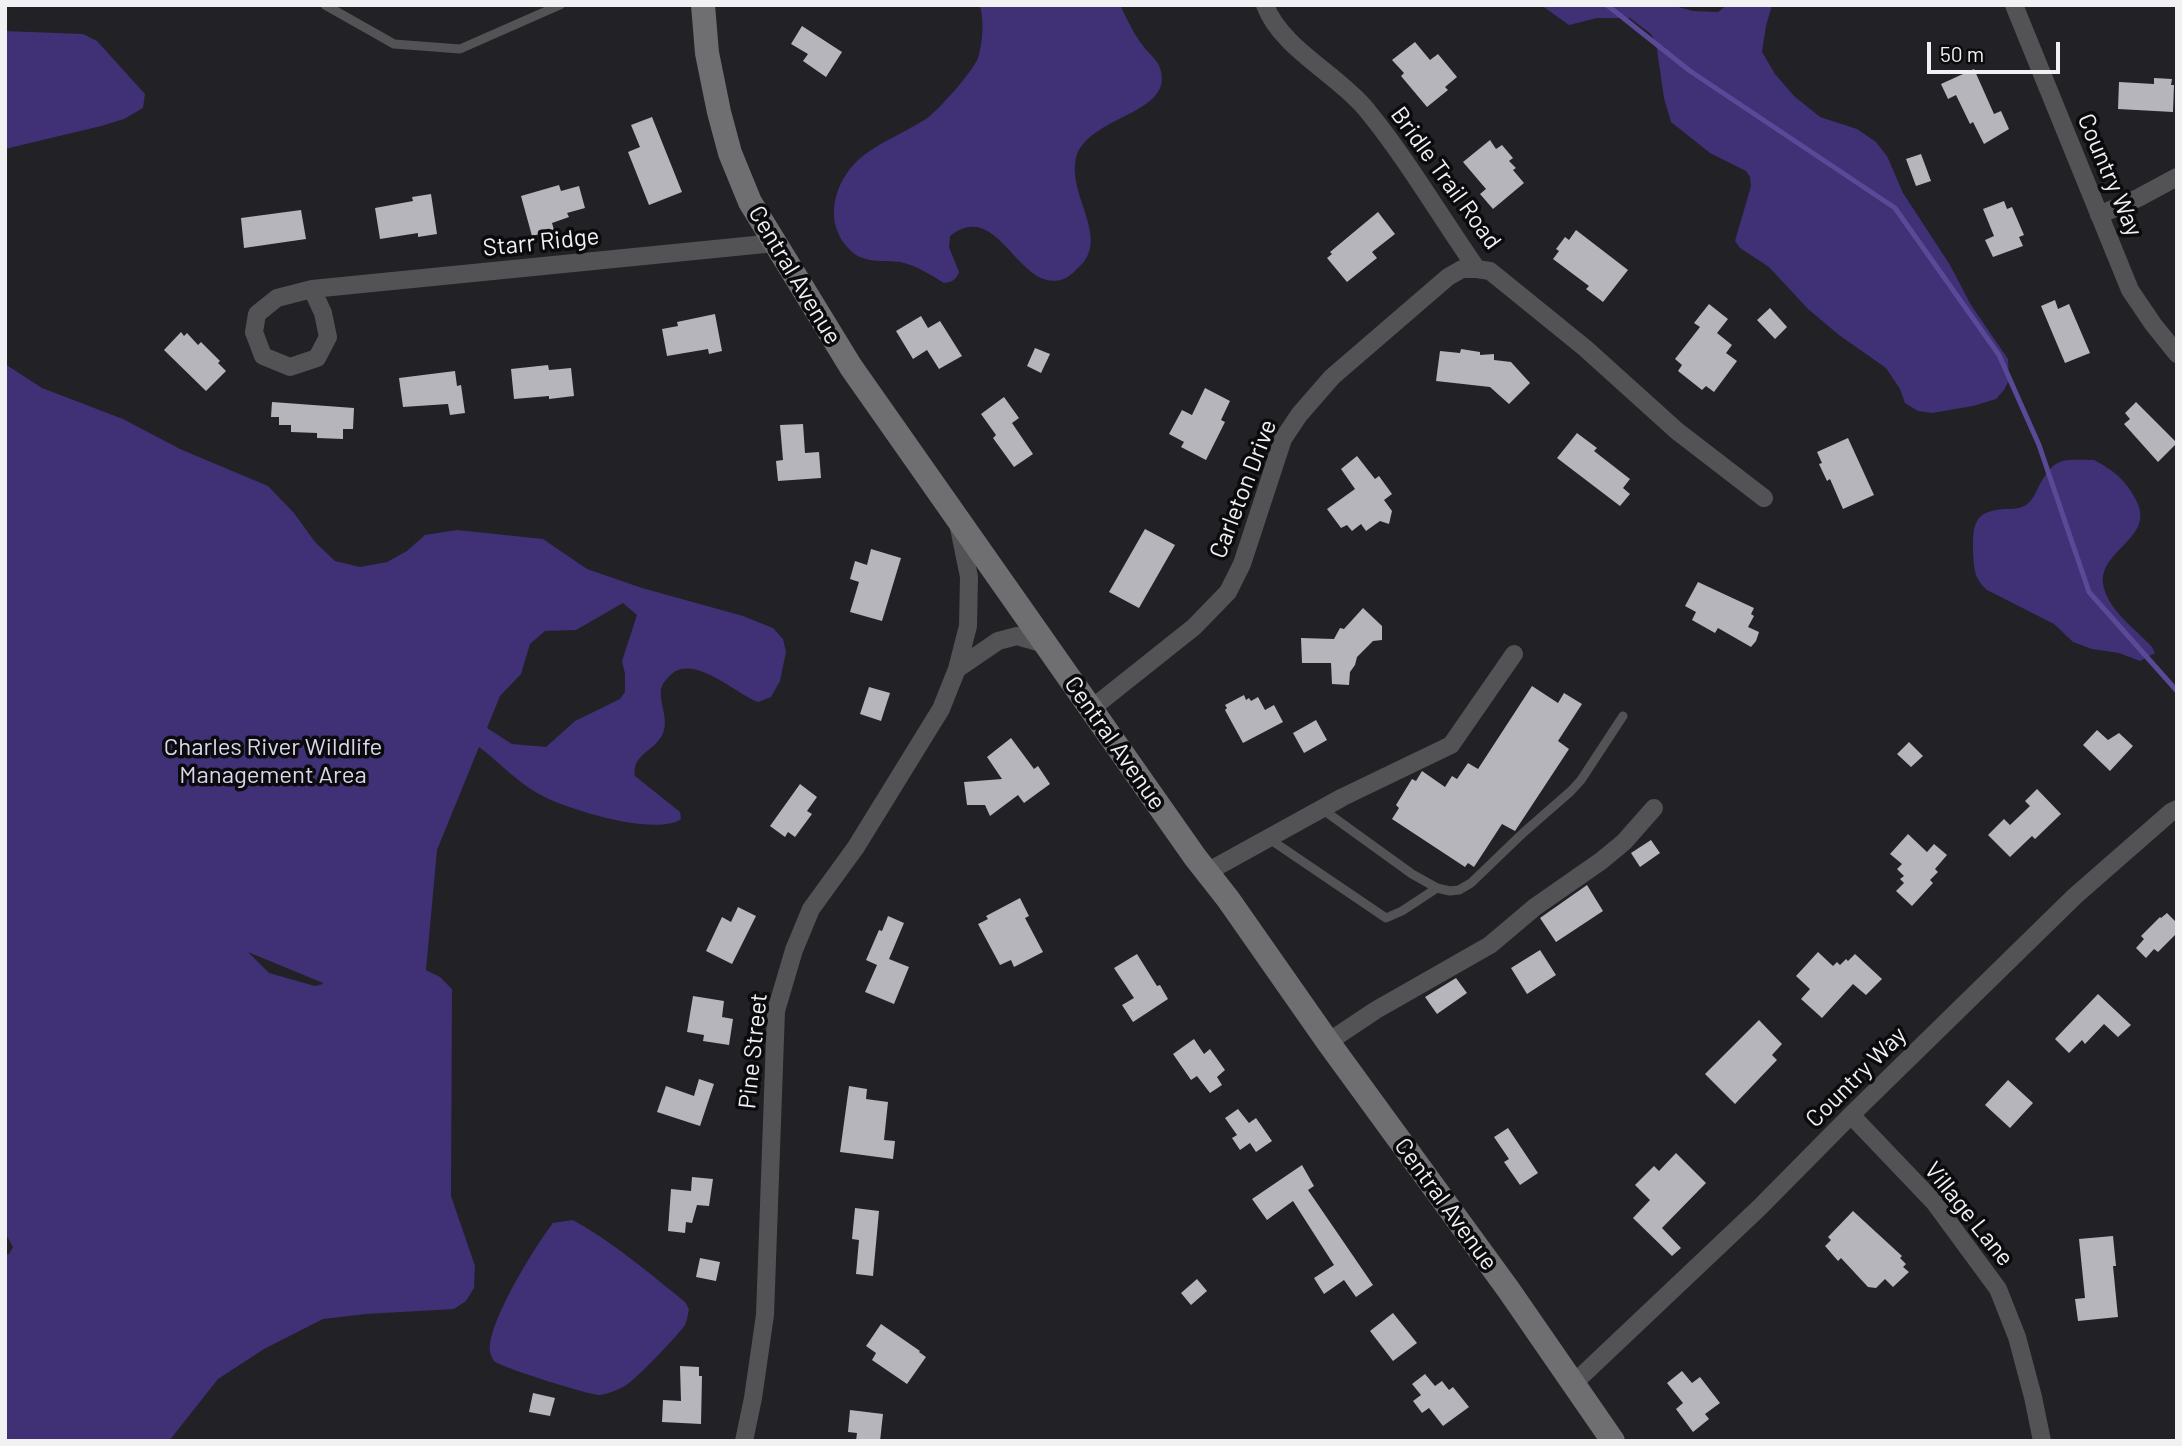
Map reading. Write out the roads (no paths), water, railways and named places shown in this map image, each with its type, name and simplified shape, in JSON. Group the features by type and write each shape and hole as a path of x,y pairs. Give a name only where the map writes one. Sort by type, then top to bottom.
{"main road":[{"name":"Central Avenue","path":"702,5 707,53 719,113 730,153 750,202 851,367 1328,1042 1508,1289 1613,1441"}],"street":[{"name":"Bridle Trail Road","path":"1265,5 1282,32 1366,108 1477,269 1490,271 1585,348 1677,431 1764,498"},
{"name":"Country Way","path":"2014,5 2130,290 2152,324 2177,354"},
{"path":"2099,215 2177,177"},
{"name":"Starr Ridge","path":"312,289 323,313 328,337 317,358 290,367 263,356 254,332 257,314 278,298 312,289 775,243"},
{"name":"Carleton Drive","path":"1091,709 1194,627 1228,592 1242,564 1283,439 1307,405 1332,377 1448,277 1462,269 1477,269"},
{"name":"Pine Street","path":"744,1441 765,1315 776,1011 794,950 811,909 856,847 941,709 957,669 968,626 969,577 957,520"},
{"path":"957,669 998,641 1017,636 1045,644"},
{"path":"1208,872 1322,808 1451,745 1514,654"},
{"path":"1328,1042 1376,1010 1490,945 1535,908 1609,855 1654,808"},
{"name":"Country Way","path":"1573,1384 1759,1209 2075,896 2171,811 2177,809"},
{"name":"Village Lane","path":"1851,1115 1934,1202 1998,1289 2017,1337 2042,1441"}],"lane":[{"path":"325,5 394,44 460,49 560,5"},
{"path":"1322,808 1412,874 1437,888 1459,890 1471,883 1522,832 1571,791 1623,716"},
{"path":"1268,838 1386,918 1437,888"}],"waterway":[{"path":"1607,5 1690,71 1895,208 1999,355 2039,445 2089,592 2177,691"}],"park label":[{"name":"Charles River Wildlife Management Area","path":"273,761"}]}
